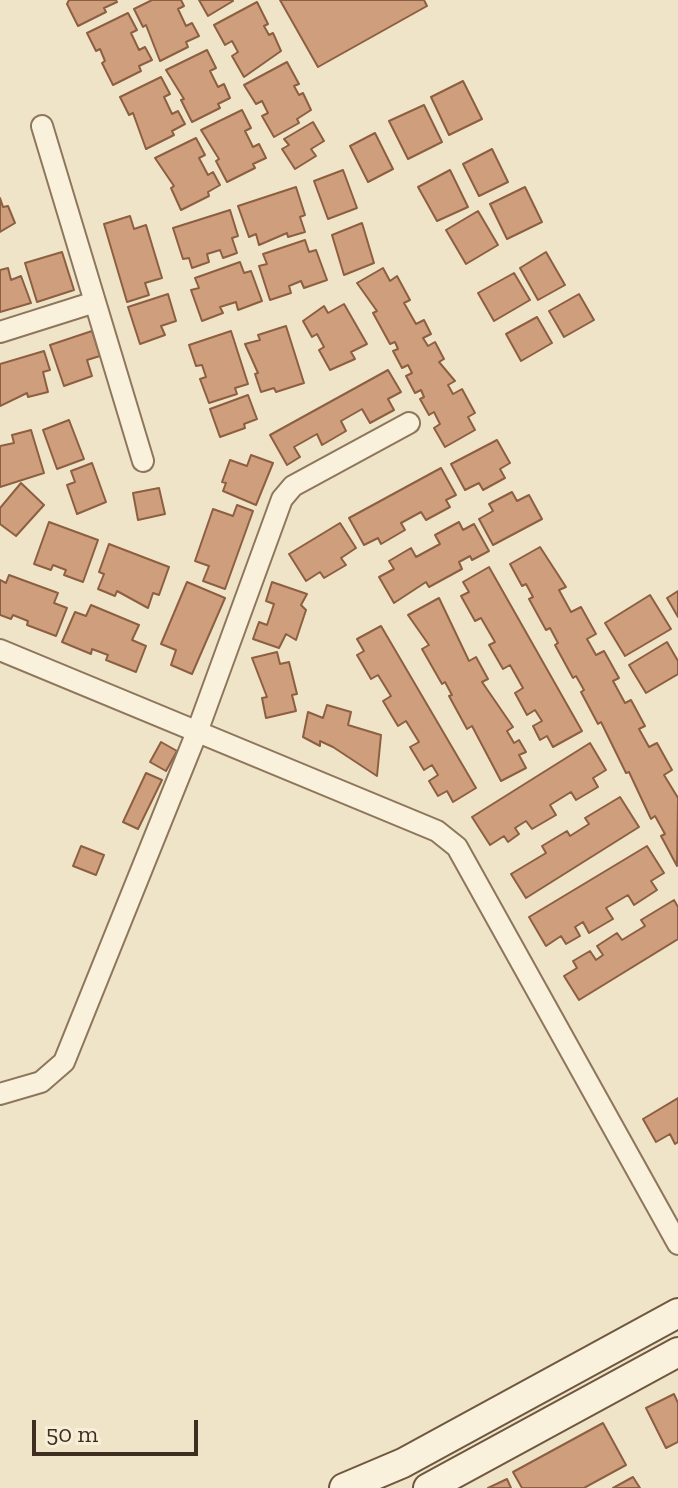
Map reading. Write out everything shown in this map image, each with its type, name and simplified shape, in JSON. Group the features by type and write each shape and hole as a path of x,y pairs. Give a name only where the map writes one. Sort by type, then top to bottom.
{"street":[{"path":"42,126 143,461"},
{"path":"0,332 95,302"},
{"path":"0,1094 41,1082 64,1062 197,732 282,499 293,486 409,423"},
{"path":"0,650 437,831 457,847 678,1244"},
{"path":"344,1488 403,1463 678,1313"},
{"path":"428,1488 678,1352"}],"building":[{"path":"69,0 117,2 104,8 106,12 78,26 67,4"},
{"path":"152,0 181,0 184,6 178,9 186,26 192,23 199,36 186,42 188,47 160,61 146,25 143,27 134,9"},
{"path":"199,0 232,0 233,1 208,16"},
{"path":"280,0 424,0 427,6 318,67"},
{"path":"257,2 268,24 264,26 269,35 273,33 281,51 244,77 232,56 238,52 232,41 225,45 214,25"},
{"path":"128,13 137,30 131,33 139,50 145,47 152,60 139,66 141,71 113,85 102,63 105,61 100,49 96,51 87,33"},
{"path":"207,50 216,68 210,71 218,87 224,84 230,98 218,104 220,108 192,122 181,100 184,99 166,70"},
{"path":"287,62 299,84 294,86 299,95 303,93 311,110 297,119 299,123 274,137 262,116 268,113 262,101 256,104 244,85"},
{"path":"161,77 170,94 164,97 172,114 178,111 185,124 172,131 174,135 146,149 133,113 129,115 120,97"},
{"path":"463,81 482,119 449,135 431,97"},
{"path":"424,105 442,142 408,159 389,121"},
{"path":"242,110 251,128 245,131 253,147 259,144 266,158 253,164 255,168 227,182 216,161 219,159 201,130"},
{"path":"313,122 324,141 311,149 316,156 295,169 282,149 289,145 284,139"},
{"path":"375,133 393,169 368,182 350,146"},
{"path":"196,138 205,155 199,158 208,175 213,172 220,185 208,192 209,196 181,210 171,188 174,186 155,158"},
{"path":"492,149 508,182 479,196 463,164"},
{"path":"343,170 357,208 328,219 314,181"},
{"path":"450,170 468,207 437,221 418,187"},
{"path":"296,187 305,215 300,217 305,232 288,237 287,233 259,245 256,234 249,237 238,206"},
{"path":"525,187 542,222 507,239 490,204"},
{"path":"0,198 3,207 8,206 15,223 0,232"},
{"path":"230,210 238,236 232,238 237,253 223,258 220,250 207,254 209,262 192,268 189,258 183,259 173,228"},
{"path":"478,211 498,245 466,264 446,230"},
{"path":"130,216 134,229 146,225 162,278 145,283 149,295 127,302 104,224"},
{"path":"362,223 374,263 344,275 332,235"},
{"path":"305,240 309,252 316,250 327,280 304,288 301,281 289,286 291,293 270,300 259,266 267,264 263,254"},
{"path":"62,252 74,290 37,302 25,263"},
{"path":"546,252 565,285 538,300 520,268"},
{"path":"240,262 244,273 251,271 262,301 238,310 236,302 220,307 223,313 202,321 191,290 199,288 195,278"},
{"path":"8,268 11,280 21,276 31,303 0,312 0,270"},
{"path":"383,268 390,281 397,276 410,300 404,303 416,324 424,320 431,334 423,338 428,346 435,342 444,359 439,362 455,381 448,385 453,394 462,389 475,413 468,417 475,430 445,447 434,428 440,424 434,412 429,415 420,399 424,397 421,390 415,393 406,376 412,373 408,365 402,368 393,351 398,349 395,342 390,344 373,313 377,311 357,283"},
{"path":"514,273 530,300 494,321 478,293"},
{"path":"168,294 176,321 161,326 165,335 140,344 128,307"},
{"path":"579,294 594,320 564,337 549,311"},
{"path":"344,304 367,344 351,352 355,359 330,370 319,350 324,347 317,334 312,337 303,321 324,306 328,313"},
{"path":"537,317 552,343 521,361 506,334"},
{"path":"286,326 304,383 276,392 274,388 261,392 255,374 258,373 245,344 260,340 258,335"},
{"path":"92,331 100,356 87,360 92,376 64,386 50,345"},
{"path":"231,331 248,384 235,388 237,394 209,403 200,379 206,377 202,365 196,366 189,345"},
{"path":"44,351 50,370 43,372 48,392 28,397 27,393 0,406 0,364"},
{"path":"388,370 401,392 388,399 394,410 370,423 362,409 341,421 346,431 322,445 317,434 294,447 300,457 287,465 270,435"},
{"path":"248,395 257,419 244,424 245,428 220,437 210,409"},
{"path":"69,420 84,459 57,469 43,430"},
{"path":"31,430 44,473 0,487 0,446 14,443 12,435"},
{"path":"497,440 510,463 500,469 505,478 483,490 479,483 465,490 451,464"},
{"path":"251,455 273,463 256,505 223,491 226,483 222,482 230,460 247,466"},
{"path":"92,463 106,502 77,514 67,485 75,482 71,471"},
{"path":"441,468 456,495 446,500 450,507 426,520 421,512 401,523 405,530 381,544 378,538 364,545 349,518"},
{"path":"21,483 44,505 16,536 0,524 0,508"},
{"path":"159,488 165,514 138,520 133,493"},
{"path":"512,492 517,501 529,495 542,519 493,545 479,519 493,511 489,504"},
{"path":"237,505 253,511 225,589 203,581 209,566 195,561 213,509 233,516"},
{"path":"49,522 98,540 83,582 64,575 66,570 53,565 51,570 34,564"},
{"path":"459,522 463,530 474,524 489,551 472,560 470,556 459,562 462,569 429,587 426,582 394,603 379,577 394,569 389,561 411,548 416,557 440,544 435,535"},
{"path":"340,523 356,548 341,558 346,565 324,578 320,572 306,581 289,554"},
{"path":"109,544 169,567 159,595 153,593 148,608 117,591 115,596 98,589 104,574 99,572"},
{"path":"540,547 566,587 559,590 571,612 581,607 596,634 587,639 596,655 604,651 619,678 613,681 625,703 631,700 645,726 639,729 649,747 657,743 672,770 664,775 678,798 677,866 661,836 665,834 655,816 651,819 629,772 626,773 601,722 598,724 581,692 584,690 576,676 573,678 555,645 558,643 550,628 546,630 529,599 533,597 526,584 522,586 510,564"},
{"path":"489,567 582,731 553,747 547,736 540,740 533,726 542,721 535,710 527,715 515,693 523,688 510,665 503,669 489,645 495,642 481,618 475,621 461,596 469,592 463,582"},
{"path":"9,575 58,593 54,603 67,608 56,636 27,625 28,621 13,615 11,619 0,615 0,580 6,583"},
{"path":"187,582 225,598 192,674 171,665 176,650 161,644"},
{"path":"272,582 307,594 301,605 306,610 296,640 286,634 279,648 253,639 259,622 267,625 274,604 266,601"},
{"path":"678,591 678,617 667,598"},
{"path":"650,595 671,629 625,656 605,623"},
{"path":"439,598 469,661 476,657 488,679 482,682 513,727 507,731 514,743 519,740 526,752 519,755 526,768 501,781 472,726 467,729 445,682 442,684 422,649 429,645 408,615"},
{"path":"91,605 139,625 132,640 146,646 136,672 106,660 108,655 92,649 91,654 62,642 75,612 86,616"},
{"path":"381,626 476,788 453,802 447,791 438,796 429,781 438,775 432,765 424,770 410,747 419,742 406,721 398,726 383,701 391,696 378,675 371,679 357,655 364,651 357,639"},
{"path":"667,642 678,661 678,674 646,693 629,665"},
{"path":"277,652 280,664 289,662 297,694 292,695 296,711 266,718 262,698 267,697 252,658"},
{"path":"327,705 351,712 348,725 381,735 377,776 333,747 320,741 320,746 303,737 308,712 323,718"},
{"path":"161,742 177,751 166,771 150,762"},
{"path":"590,743 606,770 593,778 598,787 576,800 571,792 550,805 556,815 532,829 526,821 515,828 519,834 508,842 504,836 490,845 472,817"},
{"path":"146,773 162,780 138,829 123,822"},
{"path":"620,797 639,827 526,898 511,874 546,853 542,846 567,831 570,836 589,824 585,818"},
{"path":"81,846 104,855 96,875 73,866"},
{"path":"647,846 664,873 651,881 657,890 634,905 628,895 606,908 613,919 589,933 583,922 575,927 580,936 566,944 561,936 546,946 529,917"},
{"path":"674,900 678,907 678,939 579,1000 564,976 577,968 573,961 590,951 596,960 603,955 597,946 617,933 622,940 645,926 641,920"},
{"path":"678,1098 678,1142 675,1144 670,1134 656,1142 643,1119"},
{"path":"674,1394 678,1403 678,1442 666,1448 646,1408"},
{"path":"603,1423 626,1465 584,1488 522,1488 513,1472"},
{"path":"633,1477 640,1488 613,1488"},
{"path":"507,1479 511,1488 488,1488"}]}
